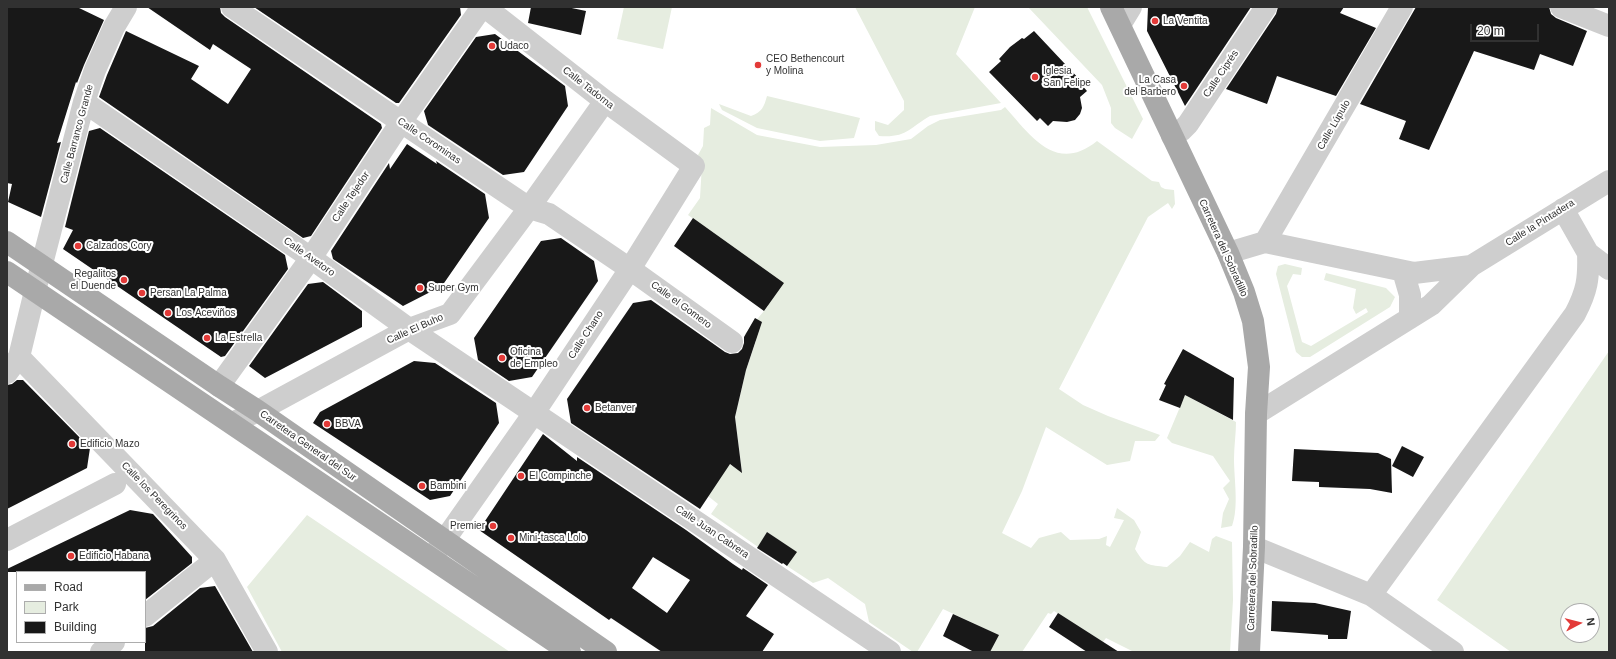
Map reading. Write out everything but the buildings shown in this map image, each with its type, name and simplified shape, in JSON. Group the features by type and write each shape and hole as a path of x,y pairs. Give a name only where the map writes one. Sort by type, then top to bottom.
{"main road":[{"name":"Carretera del Sobradillo","path":"1121,13 1172,136 1228,253 1244,292 1253,321 1258,367 1254,547 1249,652"},
{"name":"Carretera General del Sur","path":"7,242 258,411 606,652"},
{"path":"7,272 570,652"}],"street":[{"name":"Calle Barranco Grande","path":"13,365 42,266 84,102 95,70 114,27 126,7"},
{"name":"Calle Corominas","path":"232,7 530,208 550,214 630,269"},
{"name":"Calle Tejedor","path":"219,386 311,258 401,122 484,7"},
{"name":"Calle Tadorna","path":"484,7 605,101 694,166"},
{"name":"Calle Ciprés","path":"1172,136 1188,124 1266,7"},
{"name":"Calle Lúpulo","path":"1265,242 1402,7"},
{"path":"1560,7 1609,26"},
{"name":"Calle El Buho","path":"232,423 258,411 409,330 450,314 530,208 605,101"},
{"name":"Calle Avetoro","path":"84,102 311,258 409,330 534,414"},
{"name":"Calle Chano","path":"432,558 534,414 630,269 694,166"},
{"name":"Calle la Pintadera","path":"1471,266 1609,181"},
{"path":"1563,209 1588,253 1609,269"},
{"path":"1228,253 1265,242 1414,273 1471,266"},
{"path":"1371,595 1575,314 1584,296 1589,273 1588,253"},
{"path":"1256,414 1431,305 1471,266"},
{"name":"Calle el Gomero","path":"630,269 732,342"},
{"path":"1402,271 1410,295 1410,318"},
{"path":"1584,296 1609,273"},
{"name":"Calle los Peregrinos","path":"13,365 215,560 267,652"},
{"name":"Calle Juan Cabrera","path":"534,414 890,652"},
{"path":"7,540 115,484"},
{"path":"1254,547 1371,595 1454,652"},
{"path":"146,615 215,560"},
{"path":"101,652 113,643"}],"green space":[{"path":"624,7 672,7 663,49 617,39"},
{"path":"855,7 975,7 956,54 1001,103 930,116 902,134 879,136 875,130 875,121 888,125 904,110 904,101"},
{"path":"1028,7 1087,7 1143,119 1132,139 1115,128 1111,123 1111,108 1102,85"},
{"path":"767,96 860,118 854,138 820,141 757,128 722,110 719,104 751,116 758,113 762,109"},
{"path":"1005,107 1035,139 1045,147 1057,152 1069,154 1082,150 1097,141 1152,181 1159,182 1161,187 1174,190 1175,204 1172,209 1168,203 1148,217 1059,389 1083,405 1160,435 1155,441 1135,441 1130,461 1107,465 1046,427 1022,491 1002,533 1031,548 1039,538 1061,532 1070,540 1099,539 1107,536 1106,545 1110,547 1124,520 1114,518 1117,508 1134,520 1141,532 1135,549 1145,562 1151,565 1167,567 1180,556 1190,542 1209,552 1212,539 1216,536 1232,542 1233,600 1230,652 1134,652 1106,638 1103,642 1054,611 1051,614 1048,613 1022,652 990,652 998,635 943,609 917,652 913,652 869,622 865,604 828,578 813,583 787,566 796,552 767,532 758,547 711,514 718,504 708,496 712,453 742,472 735,417 746,370 756,341 745,334 768,306 717,236 688,215 700,198 702,164 698,155 703,146 704,128 710,125 711,108 757,135 820,147 876,145 911,139 928,126 940,120 1001,110"},
{"path":"1285,264 1302,268 1301,275 1293,274 1287,286 1302,342 1311,346 1368,312 1366,308 1356,314 1353,308 1356,289 1324,280 1326,273 1386,288 1395,297 1390,307 1310,357 1302,357 1296,352 1276,274 1278,266"},
{"path":"1609,351 1609,652 1511,652 1437,600"},
{"path":"1185,395 1236,422 1234,459 1236,502 1232,526 1221,528 1223,513 1229,499 1223,488 1230,481 1213,456 1172,443 1167,438"},
{"path":"307,515 510,652 282,652 247,587"}],"place":[{"name":"La Ventita","path":"1155,21"},
{"name":"Udaco","path":"492,46"},
{"name":"CEO Bethencourt y Molina","path":"758,65"},
{"name":"Iglesia San Felipe","path":"1035,77"},
{"name":"La Casa del Barbero","path":"1184,86"},
{"name":"Calzados Cory","path":"78,246"},
{"name":"Regalitos el Duende","path":"124,280"},
{"name":"Super Gym","path":"420,288"},
{"name":"Persan La Palma","path":"142,293"},
{"name":"Los Aceviños","path":"168,313"},
{"name":"La Estrella","path":"207,338"},
{"name":"Oficina de Empleo","path":"502,358"},
{"name":"Betanver","path":"587,408"},
{"name":"BBVA","path":"327,424"},
{"name":"Edificio Mazo","path":"72,444"},
{"name":"El Compinche","path":"521,476"},
{"name":"Bambini","path":"422,486"},
{"name":"Premier","path":"493,526"},
{"name":"Mini-tasca Lolo","path":"511,538"},
{"name":"Edificio Habana","path":"71,556"}]}
